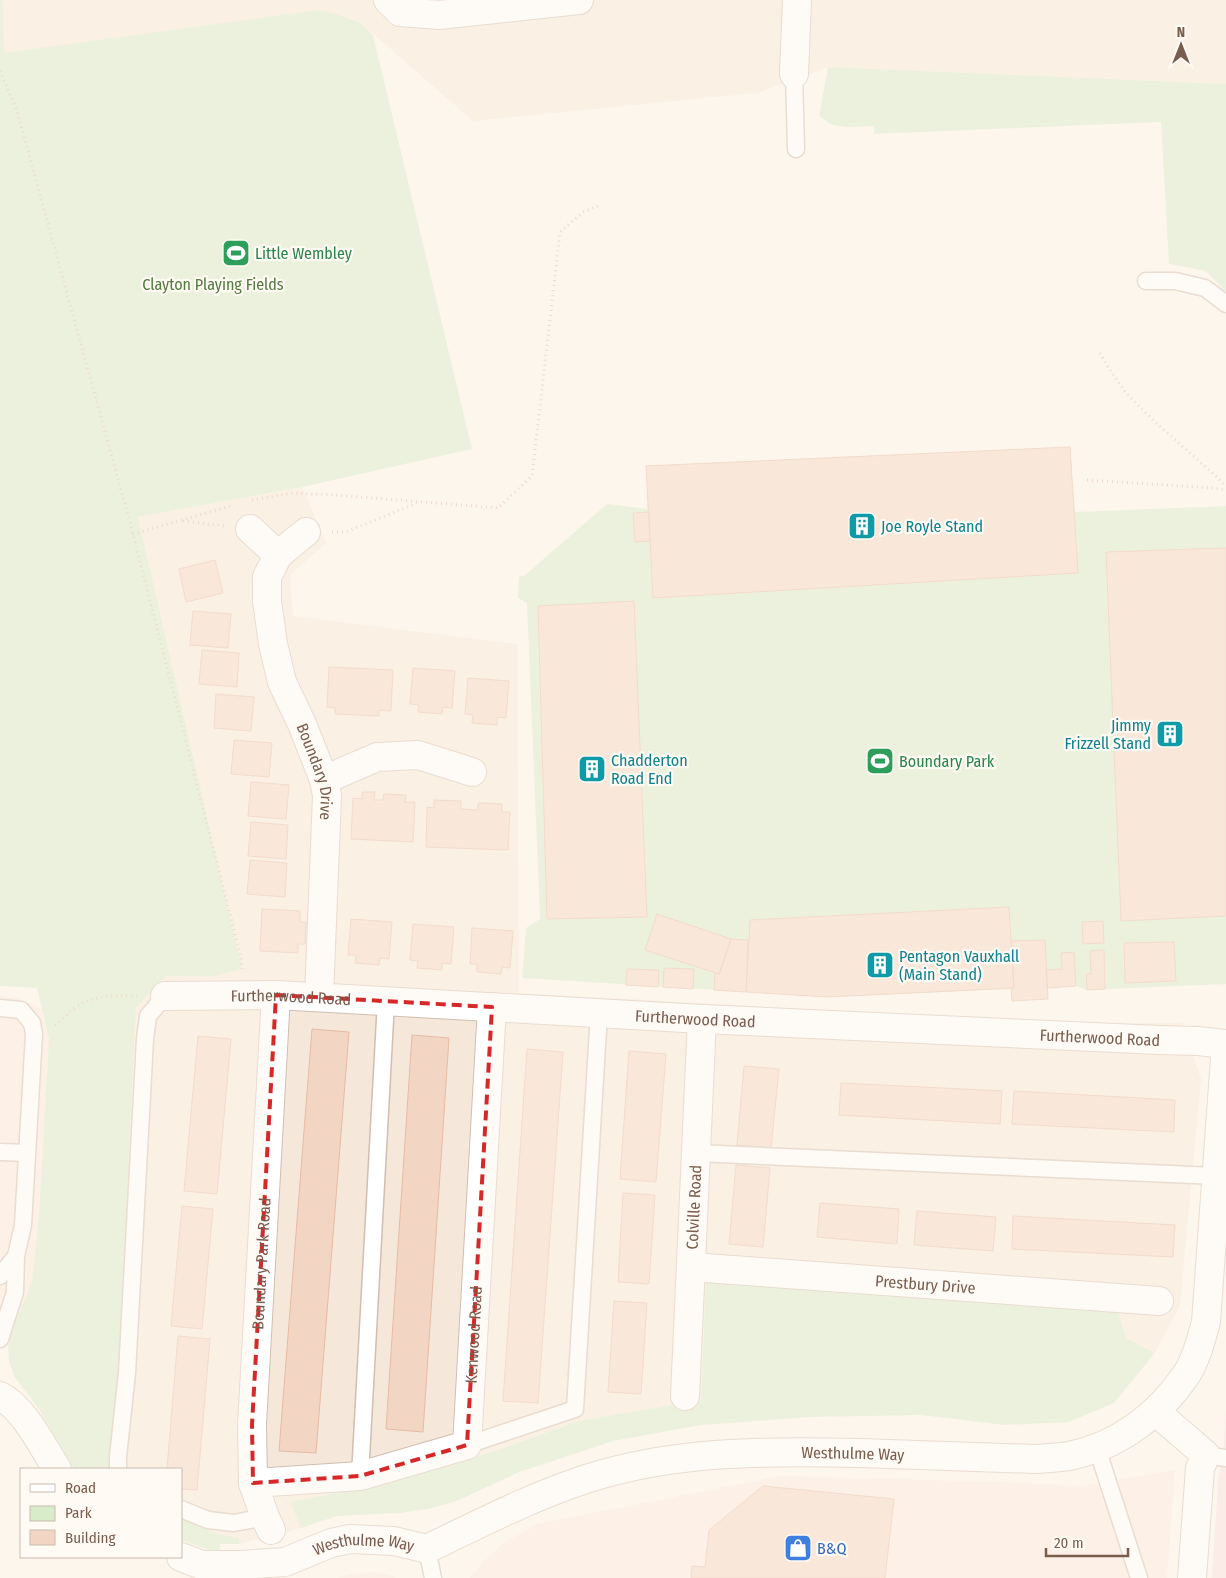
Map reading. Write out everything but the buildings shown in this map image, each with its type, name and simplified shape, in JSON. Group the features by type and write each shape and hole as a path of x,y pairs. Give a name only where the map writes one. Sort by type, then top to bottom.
{"street":[{"path":"388,0 400,12 439,15 579,0"},
{"path":"794,74 797,0"},
{"path":"250,529 278,555"},
{"name":"Boundary Drive","path":"306,532 278,555 267,577 267,601 273,644 282,682 302,724 324,780 327,795 319,997"},
{"path":"324,780 377,758 418,755 472,772"},
{"name":"Furtherwood Road","path":"165,996 276,995 702,1019 1198,1041 1226,1044"},
{"name":"Boundary Park Road","path":"268,1523 253,1483 252,1424 276,995"},
{"name":"Kenwood Road","path":"467,1445 492,1007"},
{"name":"Colville Road","path":"685,1396 702,1019"},
{"name":"Westhulme Way","path":"197,1567 240,1565 280,1570 331,1543 350,1539 394,1541 427,1549 519,1504 586,1479 629,1467 674,1459 755,1451 798,1451 1035,1459 1069,1456 1097,1448 1120,1437 1156,1412 1186,1374 1200,1342 1206,1322 1226,1044"},
{"name":"Prestbury Drive","path":"692,1267 1159,1301"},
{"path":"0,1396 9,1401 26,1421 56,1468"},
{"path":"1156,1412 1216,1456 1200,1468 1192,1578"},
{"path":"253,1483 360,1476 467,1445"}],"lane":[{"path":"794,74 796,149"},
{"path":"1146,281 1175,281 1205,288 1226,304"},
{"path":"118,1468 127,1373 145,1039 148,1016 165,996"},
{"path":"360,1476 386,1001"},
{"path":"0,1008 21,1010 32,1023 34,1034 23,1224 16,1256 14,1292 0,1339"},
{"path":"467,1445 575,1409 599,1013"},
{"path":"0,1152 27,1154"},
{"path":"696,1153 1216,1176"},
{"path":"0,1276 16,1256"},
{"path":"1097,1448 1138,1578"},
{"path":"182,1508 208,1520 234,1523 268,1523"},
{"path":"427,1549 433,1578"}],"path":[{"path":"0,71 17,111 133,534 241,957 245,994"},
{"path":"249,500 292,493 498,508 532,476 560,232 583,212 599,206"},
{"path":"1100,353 1126,393 1154,421 1217,477 1226,489"},
{"path":"1087,480 1226,489"},
{"path":"346,532 419,501"},
{"path":"133,534 240,503"},
{"path":"182,521 250,529"},
{"path":"34,1034 57,1024 74,1008 88,1000 117,995 165,996"}],"highlighted area":[{"path":"276,995 492,1007 467,1445 360,1476 253,1483 252,1425"}],"shaded area":[{"path":"3,0 1226,0 1226,84 828,67 757,93 473,121 361,23 318,10 3,54"},
{"path":"302,487 326,543 290,575 293,616 517,644 519,993 1068,1024 1182,1023 1201,1079 1180,1305 1155,1353 1126,1338 706,1278 701,1400 578,1421 499,1450 370,1486 290,1502 301,1528 239,1544 238,1538 218,1534 182,1518 182,1468 112,1468 136,1008 166,976 214,976 242,969 138,517"},
{"path":"0,996 18,998 41,1009 49,1039 39,1214 32,1281 18,1317 0,1332"},
{"path":"1226,1410 1226,1578 1212,1578 1218,1481 1224,1446"},
{"path":"1175,1470 1167,1578 470,1578 485,1560 504,1543 537,1524 780,1476 1080,1486"},
{"path":"377,1572 396,1578 337,1578 351,1574"}],"green space":[{"name":"Clayton Playing Fields","path":"0,0 3,0 4,53 318,10 361,23 373,35 472,449 302,487 138,517 242,969 214,976 166,976 136,1008 112,1468 73,1468 38,1408 14,1376 9,1362 10,1335 32,1281 39,1214 49,1039 37,988 0,986"},
{"path":"828,67 1226,84 1226,292 1206,271 1169,264 1161,122 874,134 874,126 846,127 832,125 819,116"},
{"name":"Boundary Park","path":"1070,447 1075,512 1226,506 1226,984 1087,990 1076,986 1047,988 1048,999 1012,1001 1011,989 827,997 522,978 526,928 540,919 527,603 518,598 519,577 525,575 607,504 648,509 646,466"},
{"path":"706,1278 1116,1305 1126,1338 1155,1353 1114,1403 1069,1422 1004,1425 921,1415 810,1417 701,1425 613,1441 519,1472 457,1501 428,1509 400,1513 337,1516 301,1528 290,1502 370,1486 499,1450 578,1421 701,1400"},
{"path":"182,1518 218,1534 239,1538 239,1544 220,1544 220,1554 182,1540"}],"place":[{"name":"Little Wembley","path":"236,253"},
{"name":"Joe Royle Stand","path":"862,526"},
{"name":"Jimmy Frizzell Stand","path":"1170,734"},
{"name":"Boundary Park","path":"880,761"},
{"name":"Chadderton Road End","path":"592,769"},
{"name":"Pentagon Vauxhall (Main Stand)","path":"880,965"},
{"name":"B&Q","path":"798,1548"}]}
